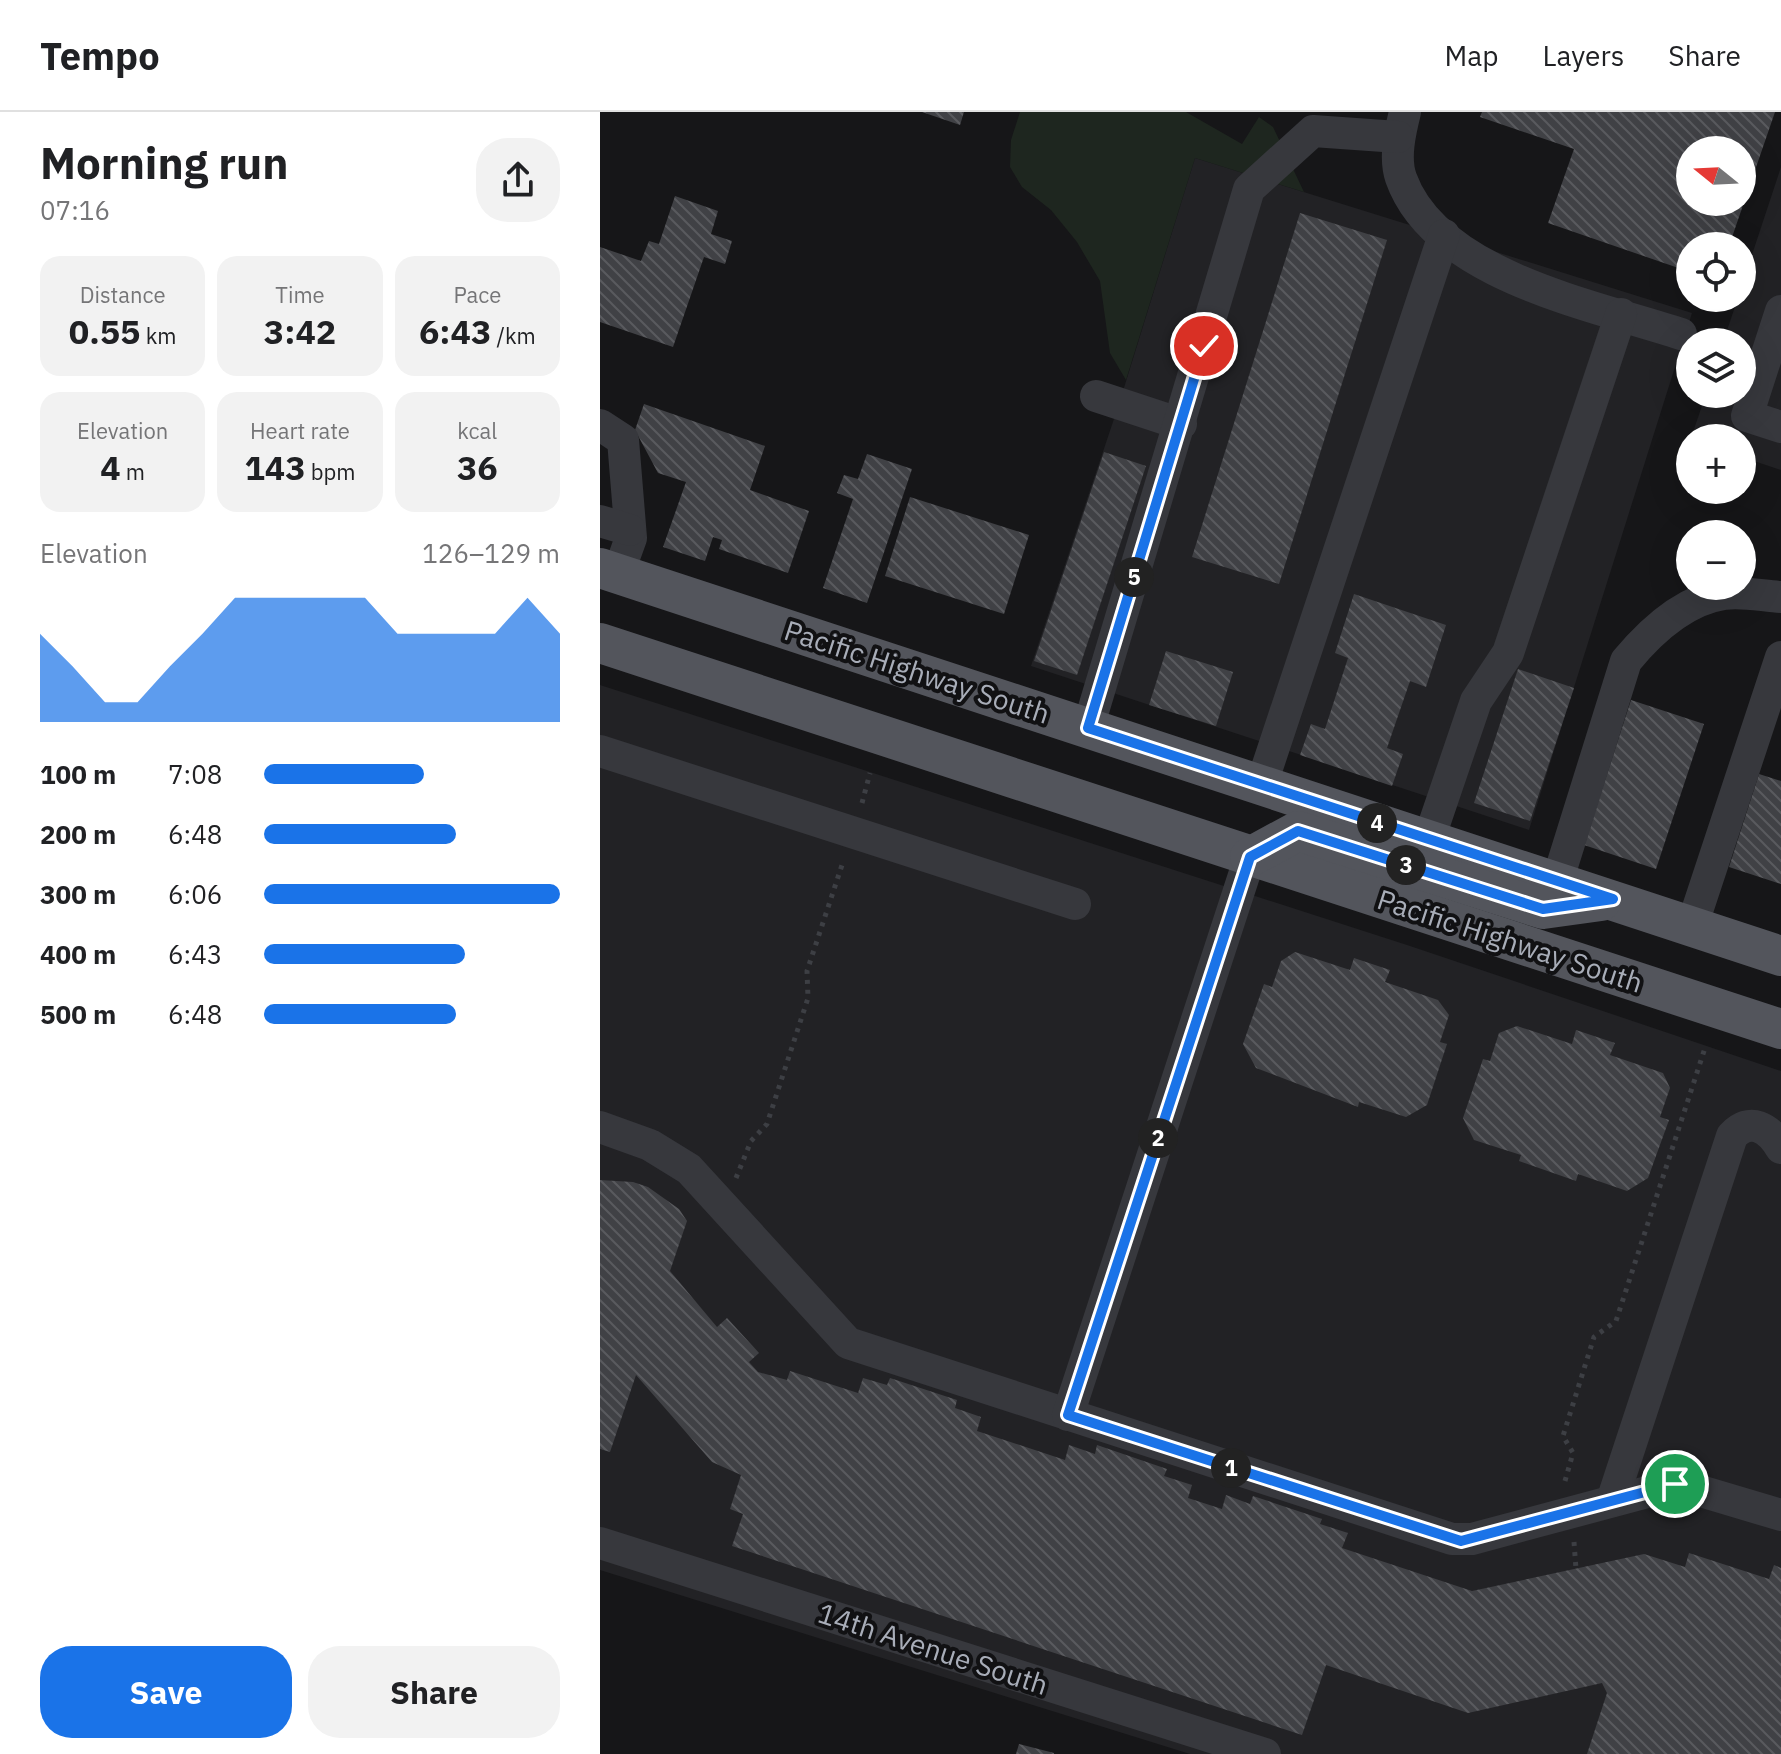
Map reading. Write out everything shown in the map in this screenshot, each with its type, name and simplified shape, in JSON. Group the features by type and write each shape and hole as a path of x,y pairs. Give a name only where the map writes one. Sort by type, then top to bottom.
{"main road":[{"name":"Pacific Highway South","path":"609,571 1781,956"},
{"name":"Pacific Highway South","path":"600,643 1781,1029"},
{"path":"1250,857 1298,831 1543,909 1613,899"}],"lane":[{"path":"1088,728 1249,189 1313,131 1402,125 1400,176 1417,209 1444,235 1480,262 1529,285 1676,332"},
{"path":"1261,786 1444,235"},
{"path":"1781,311 1747,416 1781,427"},
{"path":"1429,839 1476,701 1508,653 1621,314"},
{"path":"1096,396 1181,424"},
{"path":"600,425 623,440 614,500 631,538 609,571"},
{"path":"1557,882 1626,661 1644,639 1684,609 1724,594 1781,597"},
{"path":"1692,926 1781,657"},
{"path":"600,751 1075,904"},
{"path":"1068,1415 1250,857"},
{"path":"1612,1501 1732,1136 1744,1126 1759,1125 1773,1135 1781,1148"},
{"path":"600,1127 669,1155 689,1169 848,1343 1452,1539 1466,1540 1682,1484 1781,1515"},
{"name":"14th Avenue South","path":"600,1543 1265,1754"}],"path":[{"path":"716,1199 740,1173 751,1141 767,1124 808,998 807,971 870,773"},
{"path":"1576,1569 1571,1513 1564,1484 1573,1453 1563,1436 1594,1337 1616,1321 1705,1048"}],"shaded area":[{"path":"1020,112 1186,112 1242,144 1259,117 1273,127 1304,192 1195,158 1126,380 1110,353 1100,281 1077,242 1051,210 1022,187 1010,167 1011,140"},
{"path":"1195,158 1676,308 1676,312 1692,313 1687,328 1676,328 1676,364 1529,830 1031,666 1119,404"},
{"path":"1781,167 1781,470 1756,462 1756,424 1696,424 1701,408 1756,408 1756,328 1728,328 1733,312 1756,312 1756,243"},
{"path":"600,685 1407,945 1781,1071 1781,1754 1190,1754 600,1570"}],"building":[{"path":"922,112 964,112 960,125"},
{"path":"1482,112 1775,112 1756,167 1756,136 1676,136 1676,216 1739,216 1734,232 1676,232 1676,267 1548,223 1574,149 1480,117"},
{"path":"675,196 718,211 711,234 732,241 725,264 704,257 673,347 600,322 600,247 641,261 649,241 659,244"},
{"path":"1300,213 1387,240 1279,584 1192,557"},
{"path":"644,404 765,446 750,490 809,511 788,573 719,549 722,540 713,537 705,561 663,547 686,482 658,473 635,430"},
{"path":"1104,452 1146,466 1077,675 1034,661"},
{"path":"867,454 912,469 867,603 823,588 853,499 837,493 844,475 858,479"},
{"path":"910,497 1029,535 1004,614 885,576"},
{"path":"1354,594 1446,625 1426,687 1410,681 1387,748 1403,754 1392,786 1300,755 1311,724 1325,729 1348,658 1335,653"},
{"path":"1166,651 1233,672 1216,726 1149,705"},
{"path":"1518,669 1574,688 1530,821 1474,803"},
{"path":"1631,700 1704,724 1656,869 1584,845"},
{"path":"1759,774 1781,781 1781,884 1729,867"},
{"path":"1295,952 1350,970 1354,958 1390,970 1385,982 1438,1000 1449,1015 1440,1042 1447,1044 1427,1105 1406,1117 1359,1102 1358,1107 1256,1068 1243,1044 1264,984 1272,987 1281,961"},
{"path":"1517,1026 1572,1044 1576,1030 1615,1043 1610,1055 1663,1073 1670,1088 1660,1117 1669,1120 1648,1178 1627,1191 1578,1174 1576,1181 1519,1161 1521,1155 1474,1140 1463,1118 1483,1059 1490,1061 1499,1033"},
{"path":"600,1180 633,1182 648,1187 679,1209 687,1221 670,1271 717,1327 727,1318 759,1353 749,1362 758,1372 787,1380 790,1371 858,1393 863,1378 887,1385 890,1378 957,1400 955,1408 981,1417 977,1431 1065,1460 1069,1445 1095,1454 1097,1445 1167,1469 1164,1476 1192,1485 1188,1498 1222,1509 1226,1495 1250,1504 1253,1496 1322,1519 1320,1524 1348,1533 1342,1548 1472,1591 1644,1554 1685,1567 1689,1553 1769,1579 1774,1565 1781,1568 1781,1754 1587,1754 1607,1693 1602,1683 1468,1713 1326,1665 1302,1735 732,1546 743,1514 730,1509 741,1475 712,1462 636,1375 610,1452 600,1449"},
{"path":"1019,1744 1054,1753 1054,1754 1016,1754"}],"route":[{"path":"1204,346 1088,728 1613,899 1543,909 1298,831 1250,857 1068,1415 1461,1541 1675,1484"}]}
